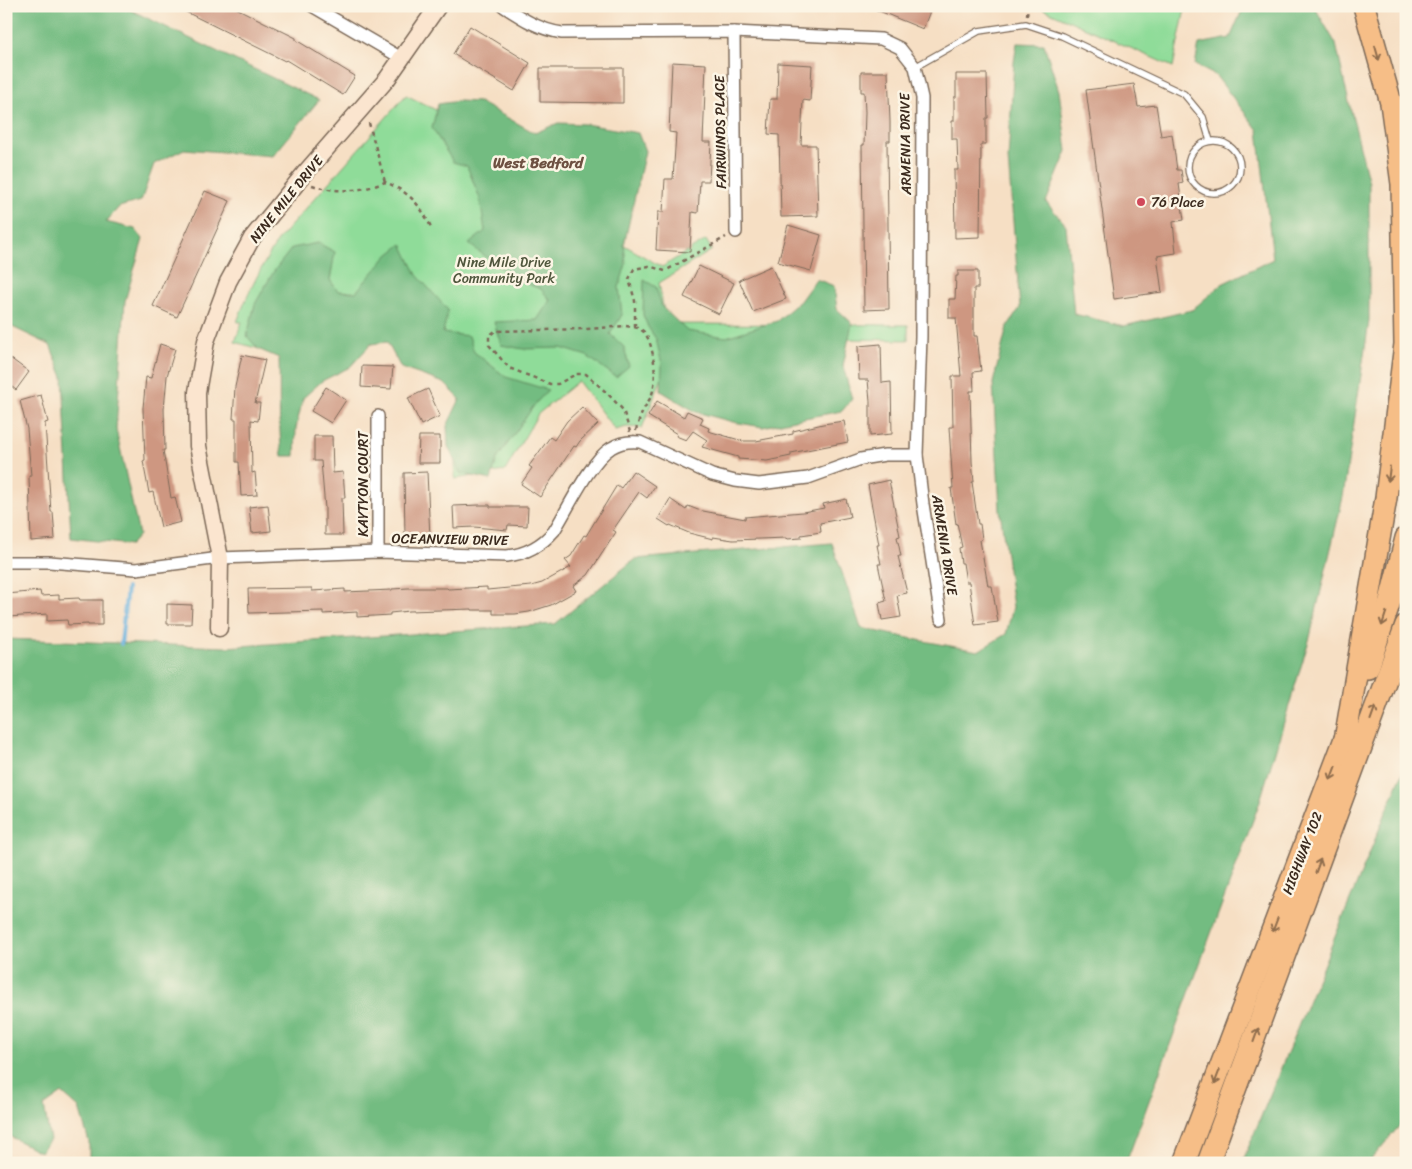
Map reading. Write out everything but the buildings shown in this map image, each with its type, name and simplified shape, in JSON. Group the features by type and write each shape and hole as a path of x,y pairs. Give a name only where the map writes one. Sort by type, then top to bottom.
{"highway":[{"path":"1345,740 1386,498 1405,344 1402,184 1391,103 1364,6"},
{"name":"HIGHWAY 102","path":"1184,1163 1345,740 1390,601 1406,538"},
{"name":"HIGHWAY 102","path":"1208,1163 1406,625"}],"street":[{"path":"312,6 403,59"},
{"name":"NINE MILE DRIVE","path":"220,628 220,558 198,446 197,392 206,341 228,282 252,238 298,181 364,107 403,59 438,6"},
{"name":"ARMENIA DRIVE","path":"503,6 544,30 562,33 734,32 881,39 900,48 915,67 922,98 921,336 917,455 941,619"},
{"name":"FAIRWINDS PLACE","path":"734,32 736,232"},
{"name":"KAYTYON COURT","path":"378,416 378,552"},
{"path":"633,441 649,445 712,475 735,481 759,484 808,478 867,458 885,455 917,455"},
{"name":"OCEANVIEW DRIVE","path":"6,562 49,562 136,569 220,558 378,552 507,556 526,552 543,542 554,531 590,472 604,453 618,444 633,441"}],"lane":[{"path":"915,67 979,31 1026,24 1062,36 1184,94 1203,117 1210,141"},
{"path":"1210,141 1218,141 1233,148 1238,155 1240,163 1240,172 1232,186 1217,192 1202,189 1191,178 1188,170 1189,162 1196,148 1210,141"}],"path":[{"path":"364,107 385,182 402,190 422,209 431,227"},
{"path":"298,181 318,188 346,191 372,188 385,182"},
{"path":"635,327 635,302 629,278 634,270 649,266 665,272 736,232"},
{"path":"626,326 635,327 643,331 648,338 655,372 654,388 651,398 644,408 633,441 623,410 586,374 576,374 558,384 550,384 527,376 509,368 497,356 489,346 489,336 495,331 587,329 626,326"}],"green space":[{"path":"6,6 122,6 319,100 273,156 184,149 154,164 141,201 119,207 106,222 135,229 143,239 125,301 116,429 139,535 130,545 71,538 63,377 50,345 6,324"},
{"path":"1044,6 1183,6 1185,9 1173,67 1043,9"},
{"path":"1244,6 1314,6 1336,44 1369,183 1369,321 1343,497 1310,637 1259,804 1126,1163 89,1163 89,1142 79,1108 62,1093 44,1106 50,1140 40,1152 6,1133 6,639 226,647 555,624 635,559 832,543 861,628 978,651 1006,634 1013,607 1000,510 993,383 1007,327 1020,308 1008,159 1014,62 1017,43 1044,44 1059,91 1067,151 1046,202 1066,225 1074,314 1124,326 1192,310 1222,284 1273,259 1258,130 1216,76 1195,65 1199,44 1230,38"},
{"name":"Nine Mile Drive Community Park","path":"406,95 506,145 624,245 662,267 706,240 712,250 659,283 666,324 908,325 908,340 847,339 664,372 642,428 627,427 615,430 578,381 538,414 505,471 455,479 455,461 468,424 456,383 423,350 378,340 294,359 235,342 242,322 237,322 246,300 261,269 279,239"},
{"path":"459,101 479,102 535,133 558,123 585,124 638,133 645,151 624,245 626,264 619,287 622,315 610,334 624,347 629,366 616,377 587,356 561,348 523,349 501,345 494,322 537,320 550,300 541,289 517,280 469,244 485,231 480,199 467,166 453,162 432,128 438,104"},
{"path":"318,243 335,252 330,280 338,291 356,292 388,255 402,244 417,275 448,310 443,333 469,336 474,352 506,377 548,390 535,404 497,459 491,480 460,473 448,446 447,426 460,399 444,383 401,368 387,342 371,344 350,367 322,381 303,398 296,428 295,456 282,456 279,358 258,349 247,336 255,304 274,271 292,248"},
{"path":"816,279 834,286 837,309 852,323 843,366 852,399 842,411 763,427 733,422 696,412 661,391 662,364 656,339 643,315 644,280 656,287 662,307 687,331 726,337 777,321 800,301"},
{"path":"1406,764 1406,1118 1368,1163 1242,1163"}],"waterway":[{"path":"121,644 127,588"}],"place":[{"name":"76 Place","path":"1141,202"}],"district":[{"name":"West Bedford","path":"538,163"}]}
